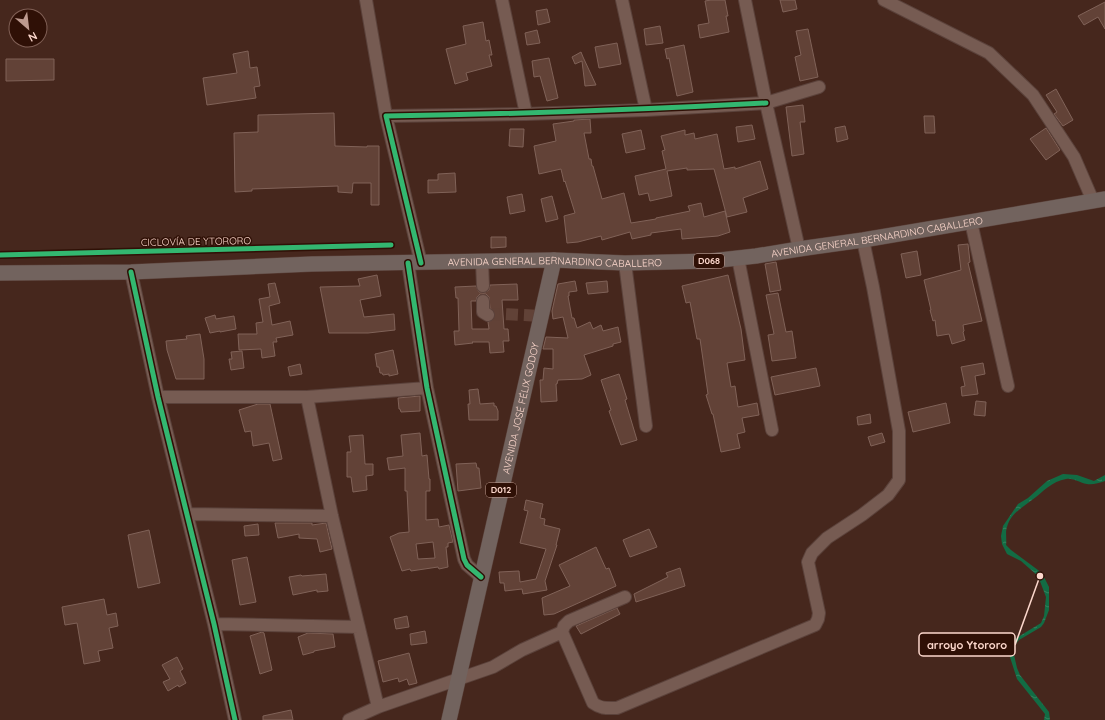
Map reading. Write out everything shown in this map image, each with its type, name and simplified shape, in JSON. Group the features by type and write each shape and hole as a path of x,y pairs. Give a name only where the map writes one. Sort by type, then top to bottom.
{"main road":[{"name":"AVENIDA GENERAL BERNARDINO CABALLERO","path":"0,273 131,272 312,264 554,260 625,263 711,260 738,258 863,240 1099,200"},
{"name":"AVENIDA JOSÉ FÉLIX GODOY","path":"449,720 554,260"}],"street":[{"path":"366,0 386,116 415,263 427,388 464,559 466,565 481,577"},
{"path":"502,0 526,114"},
{"path":"622,0 646,110"},
{"path":"745,0 766,103 799,249"},
{"path":"884,0 989,53 1033,95 1074,157 1099,200"},
{"path":"386,116 526,114 646,110 766,103 819,87"},
{"path":"971,222 1008,386"},
{"path":"625,597 569,622 564,626 562,632 593,703 603,709 617,708 815,625 819,613 808,562 812,553 828,538 888,495 899,480 898,431 873,287 863,240"},
{"path":"738,258 772,430"},
{"path":"482,262 483,286"},
{"path":"625,263 646,426"},
{"path":"131,272 158,397 214,624 235,720"},
{"path":"483,301 484,312 488,315"},
{"path":"158,397 307,396 427,388"},
{"path":"307,396 332,516 378,707"},
{"path":"187,514 332,516"},
{"path":"214,624 358,627"},
{"path":"349,720 378,707 493,667 522,650 562,632"}],"water":[{"path":"1063,474 1077,475 1094,481 1105,475 1105,481 1091,484 1066,479 1056,482 1017,511 1011,518 1006,531 1006,545 1042,573 1049,587 1049,610 1044,623 1041,627 1019,640 1015,645 1014,655 1020,675 1049,712 1050,720 1044,720 1045,714 1017,679 1009,654 1010,646 1014,640 1041,623 1044,616 1046,597 1038,576 1021,561 1007,554 1002,544 1001,536 1003,526 1018,504 1028,498 1047,481"}],"building":[{"path":"725,0 729,32 700,38 698,25 709,23 705,1"},
{"path":"780,0 795,0 797,9 783,12"},
{"path":"1105,2 1105,29 1098,17 1084,25 1078,16"},
{"path":"547,9 550,22 538,25 536,11"},
{"path":"483,22 486,41 489,40 492,55 489,55 492,66 466,73 468,80 455,84 446,49 466,44 463,26"},
{"path":"660,26 663,43 646,45 644,29"},
{"path":"808,29 818,77 800,81 795,57 801,55 796,31"},
{"path":"537,30 540,43 527,45 525,33"},
{"path":"617,43 621,64 599,68 595,47"},
{"path":"684,45 693,92 677,96 669,58 667,59 665,49"},
{"path":"248,51 250,68 257,67 260,86 254,87 256,98 207,105 203,78 237,73 233,54"},
{"path":"581,52 596,85 585,86 582,61 575,64 572,57"},
{"path":"549,58 558,98 547,101 540,76 534,77 532,61"},
{"path":"6,59 54,59 54,80 6,81"},
{"path":"1056,89 1073,120 1063,126 1054,114 1057,112 1046,95"},
{"path":"803,105 805,122 800,122 804,154 792,156 786,107"},
{"path":"334,113 335,146 379,146 379,205 371,205 371,183 353,183 352,193 338,192 338,186 252,189 252,191 235,192 234,133 258,132 258,115"},
{"path":"924,116 934,116 935,133 925,133"},
{"path":"590,119 591,133 584,133 589,159 591,159 602,199 624,193 631,223 690,211 688,206 701,203 704,217 725,211 730,232 718,236 682,239 681,229 651,233 651,235 632,239 630,232 602,240 601,236 578,242 567,243 564,216 575,213 561,169 539,174 534,146 556,141 553,124"},
{"path":"752,125 755,139 738,142 736,127"},
{"path":"845,126 848,139 837,142 835,128"},
{"path":"1046,128 1060,150 1046,160 1030,139"},
{"path":"510,129 524,129 523,147 509,146"},
{"path":"641,130 645,149 626,153 622,134"},
{"path":"685,130 685,135 694,133 695,139 717,134 724,169 735,167 735,169 760,161 768,189 743,198 747,212 727,217 714,169 687,170 687,168 667,171 672,196 650,201 648,193 639,195 635,176 666,169 662,151 665,150 661,136"},
{"path":"455,173 456,192 428,193 428,180 438,180 438,174"},
{"path":"522,194 525,211 510,214 507,197"},
{"path":"552,196 558,219 546,222 541,199"},
{"path":"491,237 506,237 506,247 491,248"},
{"path":"968,244 970,262 968,263 982,321 963,325 965,340 952,344 949,334 937,336 935,320 933,321 924,280 961,270 958,245"},
{"path":"917,251 921,275 906,278 901,254"},
{"path":"776,262 781,290 770,292 765,264"},
{"path":"377,275 381,296 360,300 364,317 394,314 395,330 368,333 329,333 320,287 360,286 358,279"},
{"path":"728,275 741,329 745,360 727,363 731,387 735,386 738,407 757,403 759,415 742,418 745,432 737,434 740,448 721,452 713,414 706,395 708,394 700,339 697,339 690,302 686,303 682,286"},
{"path":"575,281 577,291 569,292 568,296 572,318 574,318 577,328 590,322 593,329 601,325 603,331 618,327 621,342 584,355 591,375 582,379 558,380 556,384 557,401 541,402 540,380 543,380 544,368 553,369 553,349 543,349 546,337 568,338 563,317 553,319 552,311 558,284"},
{"path":"607,281 608,292 588,294 586,283"},
{"path":"275,283 280,303 269,306 272,325 290,321 293,335 276,338 277,342 273,342 275,356 262,358 261,349 239,350 238,334 257,334 256,323 263,322 259,299 270,297 268,284"},
{"path":"517,284 518,300 502,300 504,329 508,329 509,341 503,341 504,352 490,353 489,342 472,342 473,343 455,345 454,331 459,331 458,298 456,298 455,287 476,286 479,292 484,293 489,290 490,285","holes":["480,294 486,294 489,297 490,308 495,312 495,318 488,322 489,329 472,329 471,301 476,301"]},
{"path":"778,293 786,332 792,331 796,358 772,361 768,335 774,334 766,295"},
{"path":"215,315 216,319 234,316 236,329 210,333 205,318"},
{"path":"200,334 204,359 204,379 176,379 167,350 166,341 187,339 186,336"},
{"path":"393,350 398,374 389,376 389,374 383,375 380,373 379,367 377,367 375,354"},
{"path":"242,351 244,368 231,370 229,359 232,359 231,352"},
{"path":"983,363 985,374 975,376 978,394 962,396 961,387 965,386 961,367"},
{"path":"300,364 302,374 290,376 288,367"},
{"path":"816,368 820,386 775,395 771,377"},
{"path":"619,374 637,440 621,445 609,411 611,410 601,380"},
{"path":"478,389 480,404 494,403 494,406 496,406 498,411 498,420 469,420 469,390"},
{"path":"420,396 420,411 401,412 399,409 398,398"},
{"path":"976,401 986,402 985,416 974,415"},
{"path":"946,403 950,423 913,432 908,412"},
{"path":"258,404 270,404 282,459 273,461 269,443 253,446 251,431 245,432 239,410"},
{"path":"870,414 871,423 858,425 857,417"},
{"path":"420,433 422,456 427,455 430,479 430,491 426,491 426,520 438,519 439,527 449,525 453,542 448,543 448,547 446,547 448,567 411,571 410,569 402,571 390,537 399,533 409,532 407,491 405,491 405,468 389,470 387,458 403,456 401,435","holes":["433,542 435,558 418,559 416,544"]},
{"path":"882,433 885,442 871,446 868,437"},
{"path":"363,435 365,464 373,464 373,475 366,476 367,490 353,492 351,477 347,477 347,452 351,452 349,436"},
{"path":"476,463 477,468 479,468 481,488 458,491 456,464"},
{"path":"526,500 543,504 540,518 545,519 544,525 560,529 557,545 545,581 547,590 523,594 522,589 505,591 504,583 500,583 499,572 519,571 520,582 536,579 546,549 520,543 528,511 524,510"},
{"path":"275,523 312,523 312,525 326,523 332,549 320,552 317,539 299,538 299,534 278,538"},
{"path":"258,524 259,535 245,536 244,526"},
{"path":"649,529 657,547 630,557 623,540"},
{"path":"149,530 160,583 138,588 128,535"},
{"path":"596,547 606,569 609,568 616,586 554,614 544,615 542,598 570,586 559,565"},
{"path":"247,557 256,602 240,605 232,560"},
{"path":"680,568 685,586 636,602 634,594 668,577 666,573"},
{"path":"326,574 328,591 317,592 317,590 293,595 289,577"},
{"path":"104,599 107,615 116,613 118,626 109,628 113,648 98,651 100,661 84,664 77,623 65,625 62,607"},
{"path":"617,608 620,614 581,634 576,626"},
{"path":"407,616 409,627 396,629 394,619"},
{"path":"425,631 427,643 411,645 410,634"},
{"path":"262,632 264,633 272,670 260,674 250,636"},
{"path":"308,633 333,634 335,647 314,651 303,655 298,637"},
{"path":"409,653 417,683 409,685 407,679 399,682 398,678 383,682 378,661"},
{"path":"177,657 183,669 180,671 186,683 179,687 178,685 168,691 163,682 170,679 162,665"},
{"path":"291,710 293,720 263,720 263,716"}],"tunnel":[{"path":"488,315 503,314 542,316"}],"cycle path":[{"path":"421,263 386,116 671,108 766,103"},
{"name":"CICLOVÍA DE YTORORO","path":"0,255 391,245"},
{"path":"408,263 427,388 464,559 467,565 481,577"},
{"path":"131,272 158,397 214,624 235,720"}],"place":[{"name":"arroyo Ytororo","path":"1040,576"}]}
